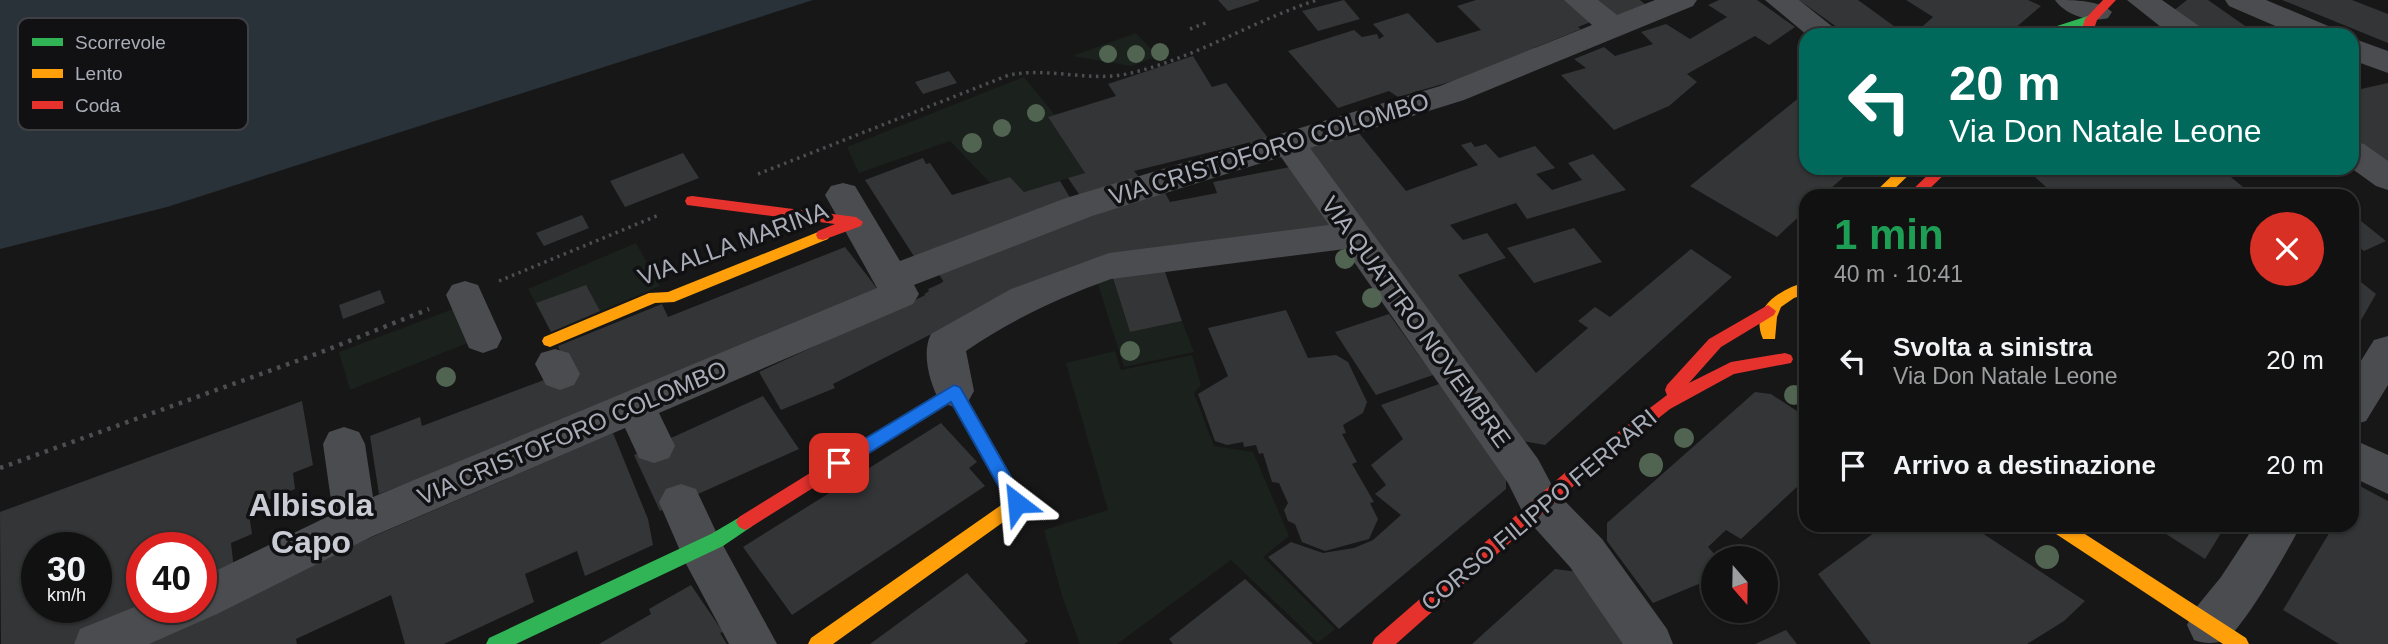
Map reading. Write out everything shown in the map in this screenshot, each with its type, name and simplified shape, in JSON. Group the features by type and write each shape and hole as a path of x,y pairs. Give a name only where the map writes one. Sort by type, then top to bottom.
{"street":[{"path":"1579,0 1614,29"},
{"name":"VIA CRISTOFORO COLOMBO","path":"217,592 356,524 582,422 635,406 900,294 917,277 1079,207 1452,93 1682,0"},
{"path":"1780,0 1818,28"},
{"path":"2142,0 2181,28"},
{"path":"2240,0 2306,28"},
{"path":"2063,28 2090,13"},
{"path":"2359,51 2388,64"},
{"name":"VIA QUATTRO NOVEMBRE","path":"1289,143 1352,235 1523,471 1540,504 1586,553 1650,644"},
{"path":"2359,157 2388,178"},
{"path":"1886,189 1901,175"},
{"path":"1921,189 1936,175"},
{"name":"VIA ALLA MARINA","path":"692,201 850,209"},
{"path":"850,209 917,277"},
{"name":"VIA ALLA MARINA","path":"555,360 654,297 669,298 850,209"},
{"path":"818,644 1017,503 954,391 945,345 968,321 1109,266 1352,235"},
{"name":"CORSO FILIPPO FERRARI","path":"1664,404 1689,367 1720,337 1768,311 1785,293 1799,290"},
{"path":"465,295 483,338"},
{"name":"CORSO FILIPPO FERRARI","path":"1382,644 1540,504 1664,404 1731,368 1760,360 1791,363 1768,334 1768,311"},
{"path":"2359,398 2388,351"},
{"path":"496,644 701,548 954,391"},
{"path":"635,406 654,446"},
{"path":"344,444 356,524"},
{"path":"2359,460 2388,476"},
{"path":"681,502 701,548 754,644"},
{"path":"2067,532 2225,634 2237,591 2275,532"},
{"path":"97,644 147,623"}],"path":[{"path":"919,109 1024,71 1046,69 1087,75 1124,74 1232,36 1294,7 1317,0"},
{"path":"1190,29 1208,22"}],"shaded area":[{"path":"0,0 813,0 167,207 0,249"},
{"path":"1136,33 1158,56 1131,66 1072,56"},
{"path":"1024,77 1055,115 1049,117 1085,173 1024,192 1010,177 990,183 950,141 859,173 847,147"},
{"path":"636,243 660,286 551,332 528,289"},
{"path":"1112,275 1130,332 1182,321 1194,352 1124,367 1096,278"},
{"path":"461,306 475,340 350,390 339,352"},
{"path":"1115,351 1121,370 1192,355 1201,385 1194,393 1214,446 1253,452 1289,536 1263,557 1335,629 1318,643 1231,560 1117,644 1080,644 1062,596 1044,530 1108,510 1066,363"}],"building":[{"path":"1218,0 1259,0 1259,1 1228,11"},
{"path":"1344,0 1360,19 1318,31 1302,11"},
{"path":"1476,0 1566,0 1593,21 1578,27 1581,29 1534,48 1539,56 1398,97 1389,91 1338,108 1288,51 1354,30 1362,37 1377,34 1379,39 1384,36 1373,24 1408,13 1437,43 1481,30 1457,6"},
{"path":"1586,0 1640,0 1646,5 1611,19"},
{"path":"1719,0 1757,0 1795,27 1769,45 1755,36 1687,74 1697,82 1669,106 1614,130 1561,75 1586,68 1574,59 1604,47 1615,56 1653,44 1641,32 1666,24 1690,39 1727,17 1708,5"},
{"path":"1799,0 1858,0 1897,28 1838,28"},
{"path":"1906,0 2028,0 2041,6 2015,28 1921,28 1933,17"},
{"path":"2187,0 2208,0 2248,28 2197,28 2173,11"},
{"path":"2282,0 2352,0 2388,14 2388,43 2359,31 2359,28 2351,28"},
{"path":"1193,56 1212,87 1226,83 1268,138 1134,171 1144,183 1083,200 1068,178 1085,173 1048,117 1116,96 1108,84"},
{"path":"949,71 957,83 923,94 915,82"},
{"path":"2388,83 2388,163 2359,143 2359,89"},
{"path":"1799,98 1799,175 1846,175 1830,189 1799,189 1799,217 1777,237 1690,186"},
{"path":"1359,133 1406,191 1478,165 1461,145 1471,142 1475,147 1486,144 1499,158 1535,146 1555,168 1536,174 1552,190 1582,180 1568,163 1593,154 1626,190 1527,219 1516,203 1450,225 1463,240 1487,233 1506,258 1458,275 1536,373 1588,328 1578,321 1595,307 1610,317 1691,249 1732,277 1545,445 1523,441 1305,149"},
{"path":"683,153 699,178 625,207 610,181"},
{"path":"923,158 926,164 930,163 952,195 1010,177 1024,192 1060,181 1074,204 917,261 865,180"},
{"path":"1290,167 1335,230 1253,238 965,317 833,384 835,388 781,410 759,372 930,293 928,289 944,282 938,273 1005,239 1164,191 1170,202 1217,193 1213,182"},
{"path":"2033,175 2228,175 2246,189 2048,189"},
{"path":"582,215 589,228 544,246 536,233"},
{"path":"2359,219 2386,241 2364,251 2359,247"},
{"path":"1574,228 1602,262 1534,283 1507,248"},
{"path":"845,247 879,291 580,417 379,494 370,436 420,417 422,426 568,371 558,346 662,304 668,317"},
{"path":"1163,266 1182,321 1130,332 1112,275"},
{"path":"2359,281 2376,294 2359,324"},
{"path":"586,285 600,311 551,332 536,303"},
{"path":"380,290 385,303 343,319 339,305"},
{"path":"1286,310 1308,358 1336,355 1348,362 1367,402 1363,413 1343,425 1346,433 1342,434 1357,462 1352,464 1374,502 1370,503 1378,519 1369,539 1325,551 1302,542 1295,524 1288,521 1284,510 1288,503 1279,483 1272,482 1263,453 1259,454 1256,445 1244,447 1243,442 1227,445 1215,441 1198,394 1228,376 1208,328"},
{"path":"1389,314 1433,375 1376,395 1335,332"},
{"path":"1439,384 1506,468 1506,489 1339,629 1268,557 1291,542 1323,553 1354,548 1373,540 1401,515 1375,494 1386,485 1371,465 1403,439 1381,405"},
{"path":"1755,392 1771,394 1799,412 1799,487 1741,539 1726,530 1709,546 1701,546 1701,583 1653,603 1607,541 1607,523"},
{"path":"763,396 799,449 660,511 634,455"},
{"path":"302,401 313,465 293,473 295,489 248,508 252,534 231,543 235,578 217,585 217,532 126,532 126,622 73,644 1,644 0,512"},
{"path":"941,423 977,462 969,468 985,486 792,615 743,547"},
{"path":"613,433 648,519 653,545 585,576 577,551 525,574 534,602 444,644 405,644 391,595 296,639 297,644 124,644 173,623 217,623 217,604"},
{"path":"2359,486 2388,501 2388,644 2339,644 2283,610 2330,532 2359,532"},
{"path":"1875,532 1981,532 2085,601 2064,621 2027,644 1871,644 1818,574"},
{"path":"2163,532 2222,532 2205,559"},
{"path":"1555,569 1578,572 1629,644 1472,644"},
{"path":"967,573 1028,641 1024,644 870,644"},
{"path":"1245,579 1313,644 1173,644 1169,639"},
{"path":"691,585 723,632 720,633 727,644 599,644 651,614 649,609"},
{"path":"1786,630 1797,644 1755,644"}],"tunnel":[{"path":"939,286 965,317"},
{"path":"560,374 580,417"},
{"path":"654,446 681,502"}],"traffic: fast":[{"path":"2064,28 2091,19"},
{"path":"496,644 717,540 745,522"}],"traffic: slow":[{"path":"1886,189 1901,175"},
{"path":"550,341 654,297 669,298 823,235"},
{"path":"1769,335 1769,317 1776,303 1799,290"},
{"path":"818,644 1017,503 991,456"},
{"path":"2067,532 2239,644"}],"traffic: jam":[{"path":"2088,28 2091,19 2110,0"},
{"path":"1921,189 1936,175"},
{"path":"692,201 856,222 823,235"},
{"path":"1673,390 1715,343 1768,311"},
{"path":"1382,644 1573,476 1664,404 1731,368 1785,359"},
{"path":"745,522 954,391 991,456"}],"district":[{"name":"Albisola Capo","path":"311,524"}],"route":[{"path":"839,463 954,391 1017,503"}]}
